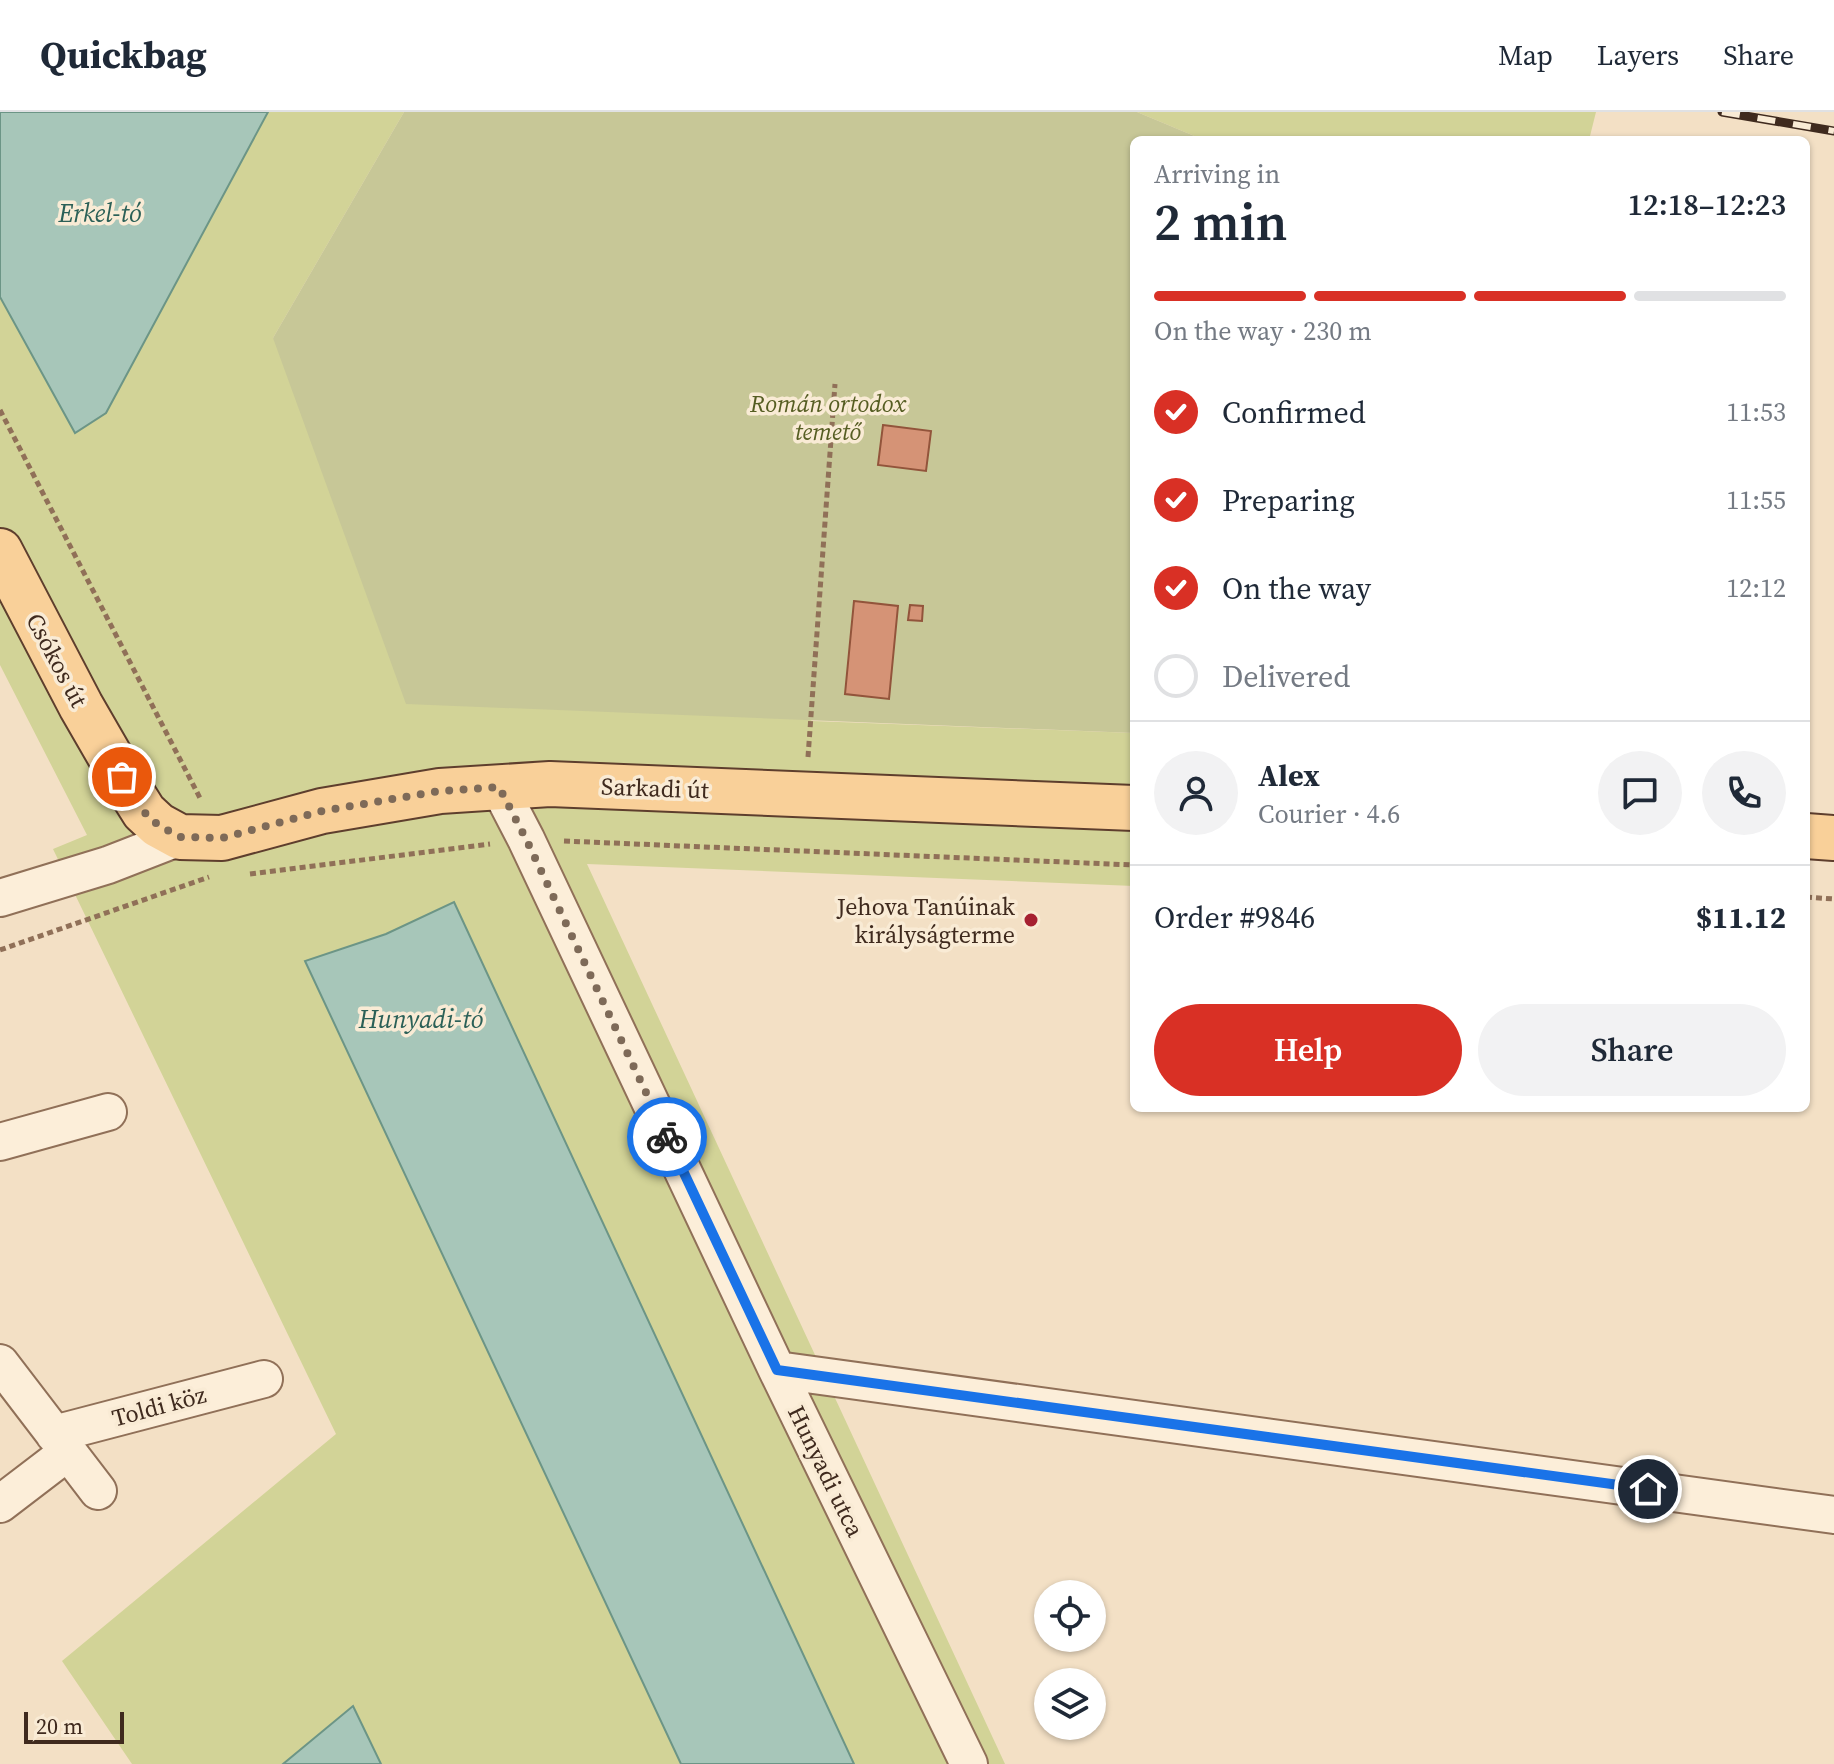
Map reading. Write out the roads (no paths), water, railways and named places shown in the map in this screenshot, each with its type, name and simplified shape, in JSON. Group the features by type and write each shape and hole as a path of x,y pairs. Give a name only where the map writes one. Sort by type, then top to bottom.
{"main road":[{"name":"Csókos út","path":"0,551 81,706 144,812 158,825 207,850"},
{"name":"Sarkadi út","path":"207,850 322,811 440,791 550,784 1130,808"},
{"path":"1810,836 1834,838"}],"street":[{"name":"Hunyadi utca","path":"499,787 969,1764"},
{"path":"0,898 108,865 207,850"},
{"path":"0,1142 108,1112"},
{"path":"0,1363 98,1491"},
{"path":"777,1370 1834,1515"},
{"name":"Toldi köz","path":"0,1504 61,1443 264,1379"}],"water":[{"name":"Erkel-tó","path":"0,112 268,112 106,413 75,433 0,297"},
{"name":"Hunyadi-tó","path":"454,902 854,1764 681,1764 305,961 386,934"},
{"path":"353,1706 381,1764 283,1764"}],"railway":[{"path":"1722,112 1834,131"}],"place":[{"name":"Jehova Tanúinak királyságterme","path":"1031,920"}],"park label":[{"name":"Román ortodox temető","path":"828,417"}]}
